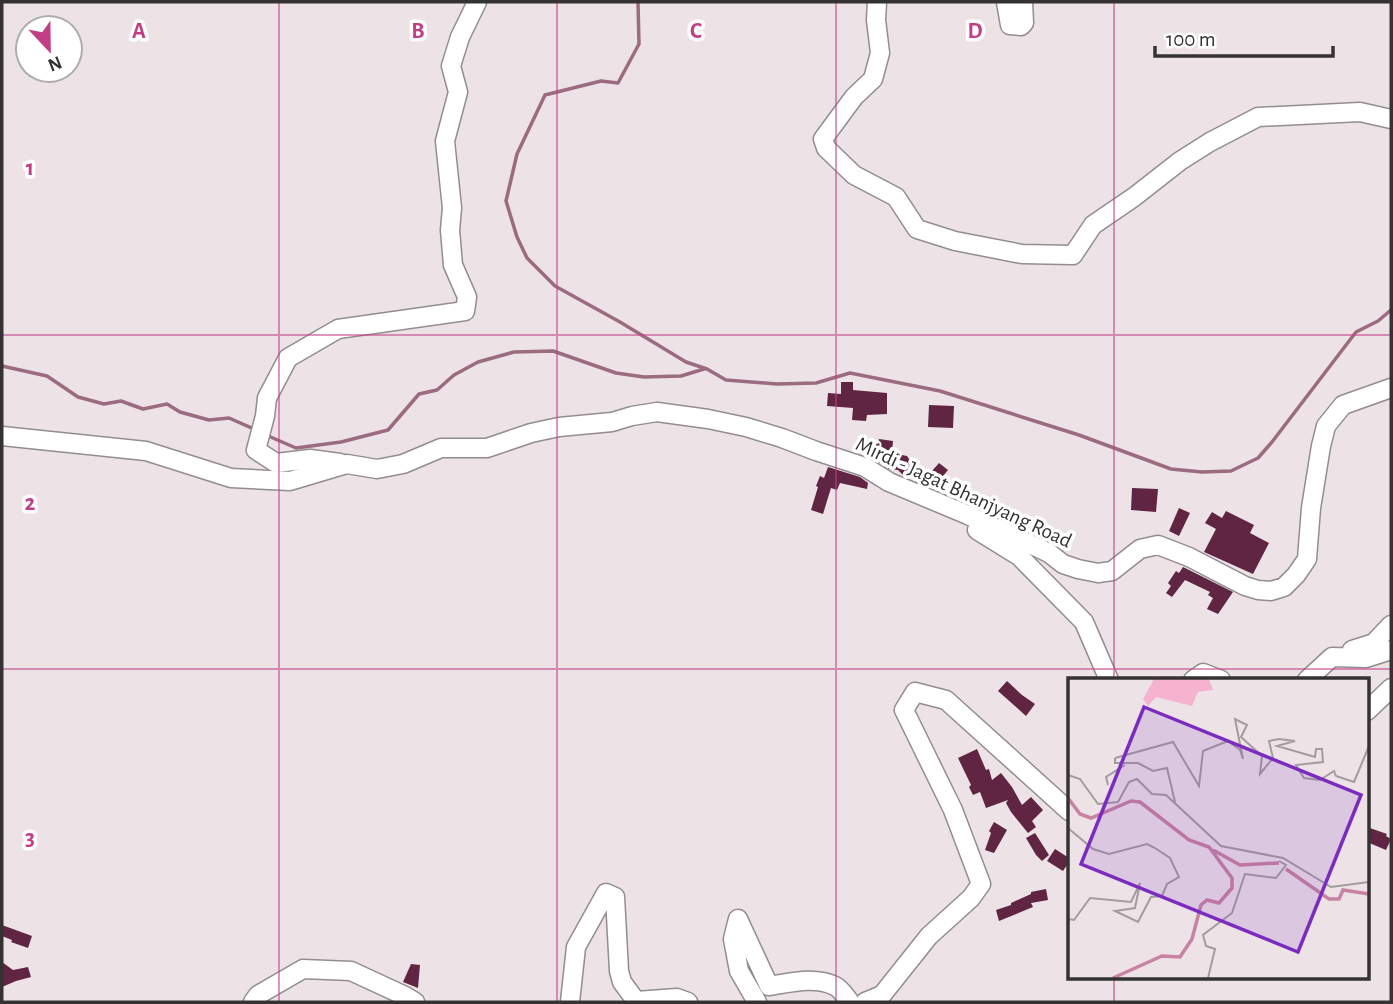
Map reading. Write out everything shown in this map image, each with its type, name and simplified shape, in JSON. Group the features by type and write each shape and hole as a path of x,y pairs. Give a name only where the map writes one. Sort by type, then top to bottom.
{"street":[{"path":"346,464 310,458 276,463 256,450 267,398 288,358 338,329 465,311 467,297 453,265 450,230 452,208 445,141 458,92 451,66 460,37 477,2"},
{"path":"877,2 880,53 873,79 855,97 823,139 826,148 854,175 896,197 917,229 955,241 1022,254 1073,255 1093,225 1180,161 1258,117 1360,112 1391,119"},
{"path":"1006,2 1010,25 1021,26 1024,23 1023,2"},
{"name":"Mirdi - Jagat Bhanjyang Road","path":"2,436 146,451 231,478 290,481 346,464 377,469 403,464 441,448 488,448 531,433 559,427 612,422 657,412 733,424 865,467 889,482 927,497 1049,553 1063,564 1079,569 1098,573 1112,571 1140,549 1158,544 1245,586 1271,592 1284,587 1307,559 1311,508 1326,426 1343,405 1391,388"},
{"path":"927,497 1019,556 1084,622 1108,678"},
{"path":"1309,678 1332,657 1374,643 1391,625"},
{"path":"1332,657 1366,658 1391,650"},
{"path":"1196,678 1203,673 1216,678"},
{"path":"1368,710 1391,688"},
{"path":"864,1002 882,995 929,936 971,898 981,884 953,810 904,710 915,692 946,700 1068,810"},
{"path":"570,1002 576,947 606,892 615,897 622,982 636,1001 677,998 688,1002"},
{"path":"757,1002 739,971 733,939 738,919 769,986 806,980 821,982 837,987 850,1002"},
{"path":"253,1002 258,995 303,969 351,971 415,1002"}],"building":[{"path":"841,382 853,382 853,390 887,393 887,414 867,415 866,421 852,420 853,408 827,406 828,393 841,394"},
{"path":"929,405 954,406 953,428 928,427"},
{"path":"879,439 893,441 892,453 907,456 915,468 903,475 898,470 889,469 871,457 857,452 858,447 877,450"},
{"path":"939,463 948,470 933,488 924,480"},
{"path":"828,467 860,477 868,483 867,489 840,483 837,490 831,488 823,514 811,510 818,487 816,486 820,476 824,478"},
{"path":"1132,488 1158,489 1156,512 1131,510"},
{"path":"1179,508 1190,513 1179,536 1169,531"},
{"path":"1226,511 1254,525 1250,533 1269,543 1253,574 1204,552 1216,529 1205,523 1212,512 1222,518"},
{"path":"1183,567 1233,592 1218,614 1207,609 1213,598 1208,595 1210,592 1185,580 1172,597 1166,593 1171,586 1168,583 1176,571 1179,573"},
{"path":"1007,681 1035,704 1026,716 998,691"},
{"path":"977,749 992,780 1001,773 1022,805 1031,797 1043,810 1032,821 1036,827 1028,833 1011,812 1006,803 1008,800 986,808 980,792 973,795 958,758"},
{"path":"994,822 1007,830 994,853 985,850"},
{"path":"1368,827 1387,834 1391,839 1386,850 1368,842"},
{"path":"1035,833 1049,855 1042,861 1026,838"},
{"path":"1055,849 1068,857 1068,864 1063,871 1047,861"},
{"path":"1046,889 1048,900 1031,903 1033,907 999,921 996,910 1011,905 1031,892"},
{"path":"2,925 32,936 28,948 2,936"},
{"path":"2,962 13,970 28,967 31,977 2,987"},
{"path":"411,964 420,965 418,988 403,982"}],"waterway":[{"path":"638,2 639,44 618,83 601,81 545,95 517,154 506,201 517,237 527,258 555,286 686,362 707,369 726,380 777,384 816,383 850,373 940,391 1079,435 1171,469 1231,471 1258,458 1356,332 1378,321 1391,310"},
{"path":"266,435 296,448 341,442 388,430 419,394 437,390 454,375 478,362 514,352 553,351 616,373 644,377 681,376 704,369"},
{"path":"2,366 47,376 78,397 104,404 121,401 143,409 167,404 180,412 209,420 229,418 256,430"}]}
